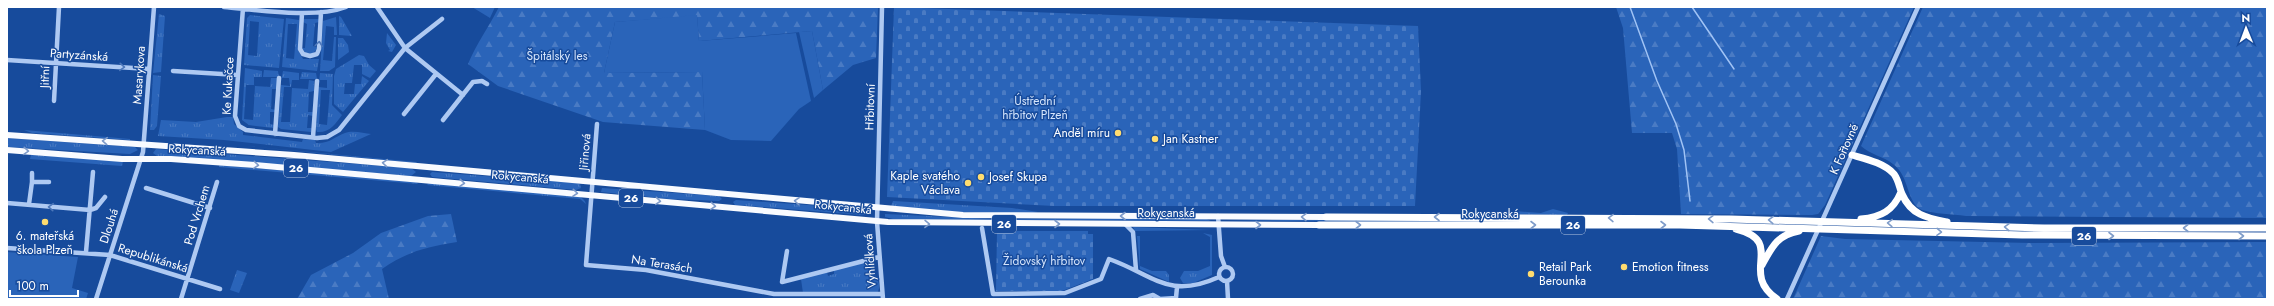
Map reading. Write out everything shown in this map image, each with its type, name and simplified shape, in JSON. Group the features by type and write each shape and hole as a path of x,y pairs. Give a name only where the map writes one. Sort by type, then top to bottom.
{"highway":[{"path":"1852,155 1889,170 1898,180 1901,192 1912,210 1924,218 1970,226"},
{"path":"1827,222 1868,218 1884,214 1894,207 1901,192"},
{"name":"Rokycanská","path":"1326,217 1679,219"},
{"name":"26","path":"1679,219 1970,226 2267,228"},
{"name":"26","path":"1679,219 1725,226 1803,229 1813,228 2037,235 2267,236"},
{"name":"Rokycanská","path":"1319,225 1679,219"},
{"path":"1725,226 1750,233 1759,241 1762,250 1760,277 1763,288 1777,299"},
{"path":"1760,277 1762,266 1774,242 1786,234 1803,229"}],"main road":[{"name":"Rokycanská","path":"7,135 294,155 877,208 991,216 1326,217"},
{"name":"Rokycanská","path":"7,150 262,166 877,222 936,224 1319,225"}],"street":[{"name":"Jitřní","path":"54,101 59,7"},
{"name":"Masarykova","path":"141,159 144,144 154,7"},
{"path":"224,7 285,9 302,13 321,12 346,7"},
{"path":"377,7 404,48 463,96"},
{"name":"Hřbitovní","path":"877,222 882,7"},
{"name":"K Fořtovně","path":"1787,299 1918,7"},
{"name":"Ke Kukačce","path":"243,8 235,116 238,123 246,130 313,137 328,136 343,127 404,48 442,19"},
{"path":"302,13 300,49 303,54 310,56 316,54 319,49 321,12"},
{"name":"Partyzánská","path":"7,60 150,69"},
{"path":"173,71 238,75"},
{"path":"404,114 436,74"},
{"path":"275,134 279,78"},
{"path":"313,137 317,81"},
{"path":"443,120 473,82 482,81 487,84"},
{"name":"Jiřinová","path":"591,195 597,124"},
{"name":"Dlouhá","path":"96,299 141,159"},
{"path":"86,252 93,172"},
{"path":"30,204 32,173"},
{"path":"32,182 49,182"},
{"name":"Pod Vrchem","path":"181,299 217,182"},
{"path":"146,188 210,208"},
{"name":"Na Terasách","path":"591,195 586,264 646,270 774,294 882,296"},
{"path":"7,203 90,210 96,208 105,197"},
{"path":"1218,216 1221,256 1225,267"},
{"name":"Vyhlídková","path":"877,222 882,296"},
{"path":"1126,224 1133,232 1136,270"},
{"path":"982,228 992,294 1065,293 1101,279 1109,259 1136,270 1155,282 1177,287 1194,285 1219,277"},
{"name":"Republikánská","path":"7,248 86,252 110,255 220,289"},
{"path":"787,251 782,282 879,257"},
{"path":"1225,267 1231,269 1233,276 1227,281"},
{"path":"1219,277 1220,271 1225,267"},
{"path":"1219,277 1222,280 1227,281"},
{"path":"1227,281 1228,299"},
{"path":"1140,299 1153,295 1160,299 1176,298 1177,287"}],"green space":[{"path":"472,7 495,7 490,18"},
{"name":"Špitálský les","path":"499,7 878,7 876,58 853,65 823,90 812,31 699,41 697,16 615,22 604,73 702,72 705,130 603,122 498,86 468,64"},
{"name":"Ústřední hřbitov Plzeň","path":"894,7 1418,26 1421,91 1415,206 1054,206 887,197"},
{"path":"1616,7 1914,7 1825,205 1818,214 1812,215 1681,214 1677,149 1672,133 1632,133 1623,28"},
{"path":"1923,7 2267,7 2267,218 1966,216 1927,211 1917,207 1910,196 1902,175 1898,169 1889,161 1861,146"},
{"path":"159,14 165,16 161,72 153,73"},
{"path":"250,15 284,19 279,68 244,65 247,18","holes":["250,21 259,22 257,56 248,55"]},
{"path":"697,15 699,41 796,33 811,101 799,109 771,141 731,140 705,130 702,72 604,73 615,22"},
{"path":"339,16 341,17 352,36 339,35"},
{"path":"336,17 337,35 334,35 334,27 326,26 323,60 332,61 334,37 336,37 335,67 329,71 320,71 323,21"},
{"path":"286,18 299,20 298,50 303,59 319,59 317,71 282,67","holes":["288,24 297,24 294,59 286,58"]},
{"path":"304,19 319,19 319,22 315,23 313,46 318,48 312,54 306,54 302,48 305,48 307,24 303,22"},
{"path":"812,31 823,90 814,98 799,32"},
{"path":"387,33 396,45 392,52 388,51 390,50 386,43"},
{"path":"338,38 343,38 348,45 349,52 338,60"},
{"path":"359,55 364,56 369,65 376,71 370,78 362,74 362,65 354,65 352,83 345,83 344,94 354,94 355,84 361,84 362,76 369,81 343,112 334,104 334,76 336,69"},
{"path":"245,68 262,71 262,77 254,77 254,85 246,85 244,119 253,120 255,86 270,87 271,78 277,78 277,89 272,89 271,109 276,110 276,112 270,112 270,124 274,125 273,128 249,125 242,120"},
{"path":"264,70 278,71 279,77 263,77"},
{"path":"283,71 299,73 299,80 292,80 291,87 284,87 281,122 290,122 292,88 308,89 309,80 314,81 314,91 309,92 308,112 313,112 313,116 308,115 307,128 312,128 311,132 281,129 278,127 281,85 290,86 289,78 282,78 281,81"},
{"path":"302,72 316,73 317,79 300,79"},
{"path":"320,73 333,74 332,105 342,115 334,125 322,132 317,132 316,129 318,87 327,88 327,80 320,80 319,83","holes":["321,90 330,90 327,125 319,124"]},
{"path":"153,75 161,76 157,126 154,130 150,130"},
{"path":"233,117 234,124 243,132 243,135 302,142 303,139 315,140 316,143 321,143 351,132 371,134 331,152 224,140 158,136 161,120 196,122"},
{"path":"24,130 130,139 130,140 32,133"},
{"path":"7,138 135,147 138,150 130,154 7,147"},
{"path":"247,146 416,162 417,163"},
{"path":"156,149 411,168 416,172 411,176 157,156 153,153"},
{"path":"31,155 123,161 122,166 30,159"},
{"path":"219,165 416,182 418,184 219,167"},
{"path":"432,172 577,183 580,184 581,188 576,190 432,177 430,174"},
{"path":"429,183 579,196 586,204 580,199 427,185"},
{"path":"602,188 719,196 722,199 719,201 670,199 601,192"},
{"path":"736,200 864,209 867,212 864,215 735,205 733,202"},
{"path":"893,201 1012,208 1038,212 1028,214 958,212 891,206"},
{"path":"1553,209 1568,213 1567,215 1507,214 1514,211 1541,213"},
{"path":"451,214 457,242 436,246 409,254 382,269 389,299 297,299 311,275 353,253 381,233 428,216"},
{"path":"885,214 993,219 1204,218 1211,221 893,219 885,217"},
{"path":"1287,220 1606,222 1226,221"},
{"path":"1133,227 1211,230 1135,231"},
{"name":"Židovský hřbitov","path":"997,231 1088,231 1088,234 1093,234 1093,279 1062,291 996,291"},
{"path":"1203,233 1212,235 1212,275 1193,283 1183,283 1180,278 1184,271 1198,271 1210,266 1210,237"},
{"path":"1137,236 1140,236 1140,266 1152,271 1166,271 1169,275 1169,282 1140,269"},
{"path":"1821,236 1845,239 2031,243 2267,242 2267,299 1793,299"},
{"path":"7,252 78,257 72,288 88,293 86,299 7,299"},
{"path":"870,261 874,262 873,270 879,285 877,293 803,293 801,279 827,272 828,276 834,274 834,270"},
{"path":"237,270 247,273 239,293 230,290"}],"waterway":[{"path":"1630,7 1657,81 1676,124 1684,150 1690,201"},
{"path":"1692,7 1734,69"}],"place":[{"name":"Anděl míru","path":"1118,133"},
{"name":"Jan Kastner","path":"1155,139"},
{"name":"Josef Skupa","path":"981,177"},
{"name":"Kaple svatého Václava","path":"968,183"},
{"name":"6. mateřská škola Plzeň","path":"45,222"},
{"name":"Emotion fitness","path":"1624,267"},
{"name":"Retail Park Berounka","path":"1531,274"}]}
